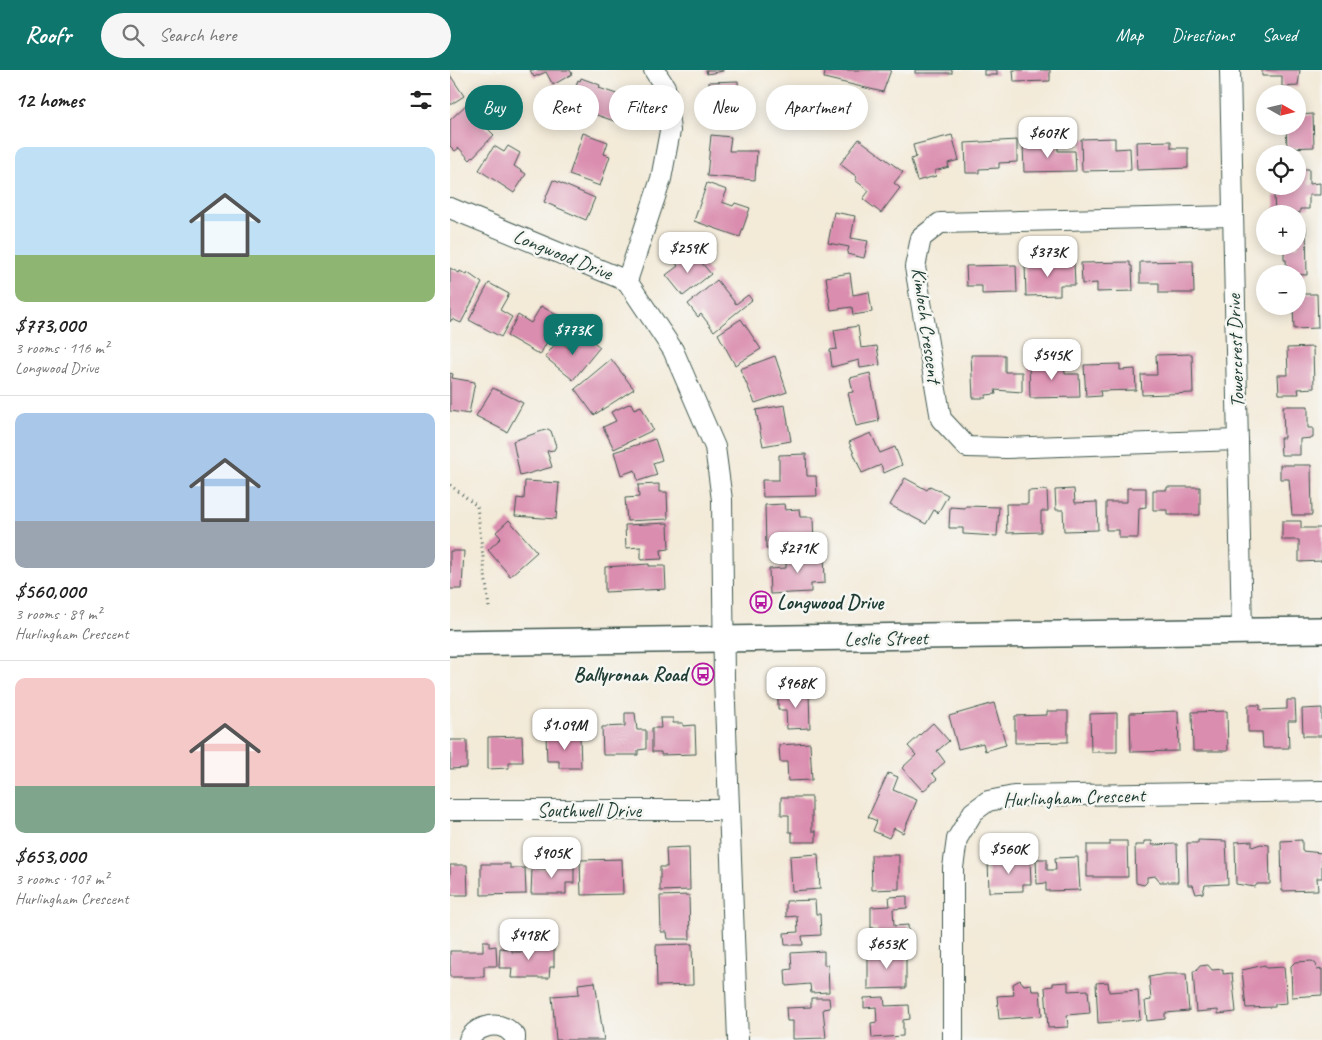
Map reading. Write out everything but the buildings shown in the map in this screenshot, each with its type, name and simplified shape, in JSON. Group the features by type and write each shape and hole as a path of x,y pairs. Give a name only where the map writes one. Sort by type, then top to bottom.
{"main road":[{"name":"Leslie Street","path":"450,643 1322,630"}],"street":[{"path":"627,281 661,178 670,131 665,87 654,70"},
{"name":"Towercrest Drive","path":"1230,70 1242,632"},
{"name":"Longwood Drive","path":"450,208 627,281 672,350 715,448 722,500 723,640"},
{"name":"Kimloch Crescent","path":"1232,216 940,223 921,238 915,267 941,419 966,446 1006,448 1238,440"},
{"path":"723,640 738,1040"},
{"name":"Hurlingham Crescent","path":"953,1040 953,868 958,839 965,824 973,812 988,800 1014,796 1322,791"},
{"name":"Southwell Drive","path":"450,810 728,810"},
{"path":"469,1040 473,1031 482,1027 505,1028 515,1036 515,1040"}],"path":[{"path":"450,485 477,506 489,608"}],"place":[{"name":"Longwood Drive","path":"761,602"},
{"name":"Ballyronan Road","path":"703,674"}]}
